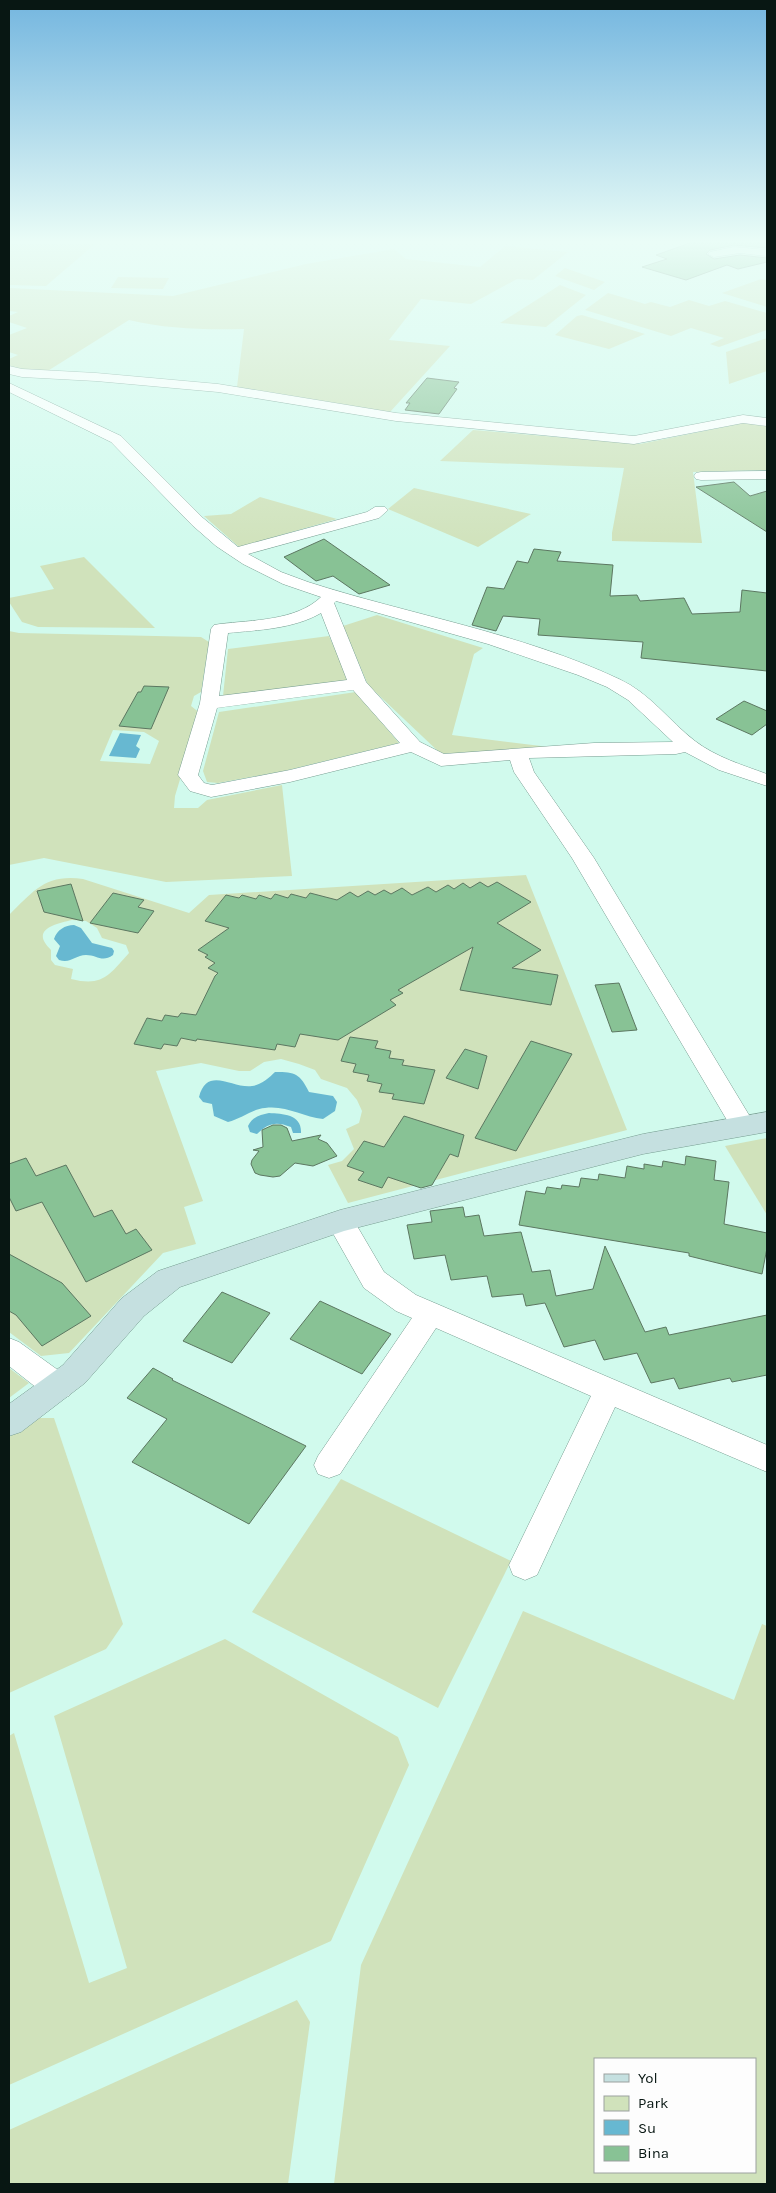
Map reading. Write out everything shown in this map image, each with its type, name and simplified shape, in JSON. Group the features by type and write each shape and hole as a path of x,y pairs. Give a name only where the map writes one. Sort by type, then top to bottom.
{"street":[{"path":"9,381 15,371 218,388 357,411 468,426 634,440 742,419 767,422"},
{"path":"9,387 116,439 131,451 164,488 212,535 256,565 329,599 516,649 614,684 651,708 688,745 718,763 767,780"},
{"path":"700,476 767,475"},
{"path":"237,552 373,515 380,510"},
{"path":"329,599 358,684 413,746 441,760 517,753 594,749 676,748 688,745"},
{"path":"329,599 316,610 271,623 220,629 209,703 188,775 197,787 211,791 290,776 413,746"},
{"path":"209,703 358,684"},
{"path":"9,1422 74,1374 133,1307 169,1279 340,1221 643,1144 755,1124 583,858 524,772 517,753"},
{"path":"340,1221 374,1280 406,1303 767,1459"},
{"path":"329,1465 430,1314"},
{"path":"9,1350 58,1387"},
{"path":"525,1565 608,1391"}],"green space":[{"path":"9,345 89,345 46,372 18,369 9,365 9,359 18,355 9,352"},
{"path":"242,345 450,346 390,412 237,387"},
{"path":"595,345 618,345 609,349"},
{"path":"746,345 767,345 767,371 729,384 726,352"},
{"path":"748,422 767,424 767,470 693,472 702,543 612,541 624,468 440,461 473,430 640,444"},
{"path":"414,488 531,514 478,547 388,509"},
{"path":"260,497 337,519 239,547 204,516 231,514"},
{"path":"84,557 155,628 38,627 22,622 9,602 9,598 54,589 40,566"},
{"path":"377,615 483,648 474,654 452,735 549,747 441,754 368,685 343,626"},
{"path":"9,631 19,633 201,637 209,642 201,692 194,696 191,706 200,713 175,796 174,808 198,808 207,800 282,785 292,876 166,882 44,858 9,865","holes":["113,730 144,732 159,741 150,764 100,761"]},
{"path":"329,636 350,681 223,696 228,649"},
{"path":"356,692 399,743 284,771 218,783 207,782 203,771 219,712"},
{"path":"526,875 627,1130 348,1203 328,1165 342,1161 354,1149 346,1129 359,1123 362,1111 357,1100 347,1088 321,1079 315,1070 281,1059 264,1062 250,1071 239,1071 201,1063 156,1071 203,1201 184,1207 196,1244 163,1253 69,1353 41,1356 9,1332 9,915 41,886 59,879 83,879 189,913 209,895","holes":["72,920 86,921 97,928 102,938 126,945 129,953 110,973 98,980 82,981 71,979 73,969 55,965 51,960 51,950 43,937 47,929 52,926"]},
{"path":"767,1138 767,1215 725,1146"},
{"path":"9,1368 29,1383 9,1398"},
{"path":"38,1418 54,1418 123,1624 106,1649 9,1693 9,1437"},
{"path":"341,1479 511,1561 438,1708 252,1612"},
{"path":"523,1611 734,1700 762,1624 767,1626 767,2184 334,2184 361,1965"},
{"path":"225,1639 398,1737 409,1765 331,1941 9,2085 9,1736 14,1733 89,1983 127,1968 54,1716"},
{"path":"297,2000 310,2022 288,2184 9,2184 9,2130"}],"water":[{"path":"120,733 141,735 136,746 140,749 136,758 109,756"},
{"path":"74,925 81,928 92,943 112,948 114,951 113,955 100,958 86,955 67,961 59,960 56,956 60,946 54,939 55,936 62,929"},
{"path":"275,1072 296,1075 303,1081 309,1092 333,1096 337,1102 335,1111 323,1119 280,1108 265,1108 228,1122 214,1116 212,1104 203,1102 199,1097 203,1087 208,1082 214,1080 252,1086 262,1083"},
{"path":"269,1113 291,1116 298,1122 301,1133 293,1133 291,1127 281,1124 269,1125 257,1134 250,1132 248,1126 254,1118"}],"building":[{"path":"427,378 459,382 454,388 457,389 439,414 405,410 410,403 406,403"},
{"path":"734,482 750,496 767,491 767,532 696,487"},
{"path":"324,539 390,585 359,594 333,576 316,581 284,557"},
{"path":"534,549 561,552 557,561 613,565 610,596 637,595 640,601 684,598 692,614 740,612 742,590 767,593 767,671 641,658 643,642 538,635 540,619 503,616 496,631 472,625 487,587 504,589 517,561 528,563"},
{"path":"144,686 169,687 151,729 119,726 138,692 141,692"},
{"path":"744,701 767,711 767,724 752,735 716,719"},
{"path":"480,882 488,887 497,882 531,902 497,923 541,950 512,968 558,975 551,1005 460,990 473,947 398,990 403,993 390,1000 396,1005 338,1040 300,1034 295,1047 277,1044 275,1050 181,1038 177,1046 164,1044 161,1049 134,1044 147,1018 162,1021 165,1015 178,1017 181,1013 196,1015 218,973 208,968 215,963 205,957 208,955 198,950 229,928 205,921 226,895 239,898 242,895 256,899 259,895 271,899 275,894 288,898 291,894 306,898 310,893 337,900 350,892 358,897 368,891 375,895 384,890 391,894 402,888 412,895 428,887 436,892 448,885 454,889 463,883 470,888"},
{"path":"71,884 83,921 44,912 37,891"},
{"path":"113,893 144,900 138,907 154,911 138,933 90,923"},
{"path":"619,983 637,1030 612,1032 595,985"},
{"path":"350,1037 378,1041 375,1048 391,1051 389,1058 404,1060 402,1065 435,1070 424,1104 392,1099 394,1094 379,1092 382,1084 367,1081 369,1075 353,1072 356,1064 341,1061"},
{"path":"531,1041 572,1054 516,1151 475,1138"},
{"path":"465,1049 487,1056 478,1089 446,1078"},
{"path":"404,1116 464,1135 458,1157 450,1154 432,1185 421,1188 388,1177 382,1188 358,1180 364,1172 347,1166 364,1141 384,1147"},
{"path":"273,1125 281,1125 287,1128 292,1141 321,1135 318,1139 327,1143 337,1156 313,1166 295,1163 280,1176 273,1177 255,1173 251,1164 259,1151 253,1150 263,1147 262,1130"},
{"path":"686,1156 716,1161 714,1180 729,1182 724,1224 767,1233 767,1248 762,1274 689,1256 689,1253 519,1225 526,1191 545,1194 547,1187 561,1189 562,1185 579,1187 581,1178 598,1180 599,1174 625,1178 627,1166 644,1169 644,1164 662,1167 663,1161 685,1165"},
{"path":"26,1158 36,1176 66,1165 94,1217 112,1210 126,1234 136,1229 152,1250 86,1282 42,1202 16,1211 9,1197 9,1164"},
{"path":"463,1207 465,1217 479,1215 484,1236 521,1232 532,1272 550,1270 556,1296 593,1289 605,1246 645,1332 666,1327 669,1335 767,1315 767,1375 732,1382 730,1378 679,1389 674,1378 651,1383 637,1353 604,1360 595,1340 564,1347 545,1303 526,1306 523,1294 492,1297 487,1276 451,1280 445,1255 414,1259 407,1225 432,1222 430,1211"},
{"path":"9,1254 62,1283 91,1316 42,1346 16,1315 9,1311"},
{"path":"222,1292 270,1313 232,1363 183,1341"},
{"path":"320,1301 391,1334 362,1374 290,1339"},
{"path":"153,1368 172,1380 306,1446 249,1524 132,1462 167,1419 127,1398"}]}
